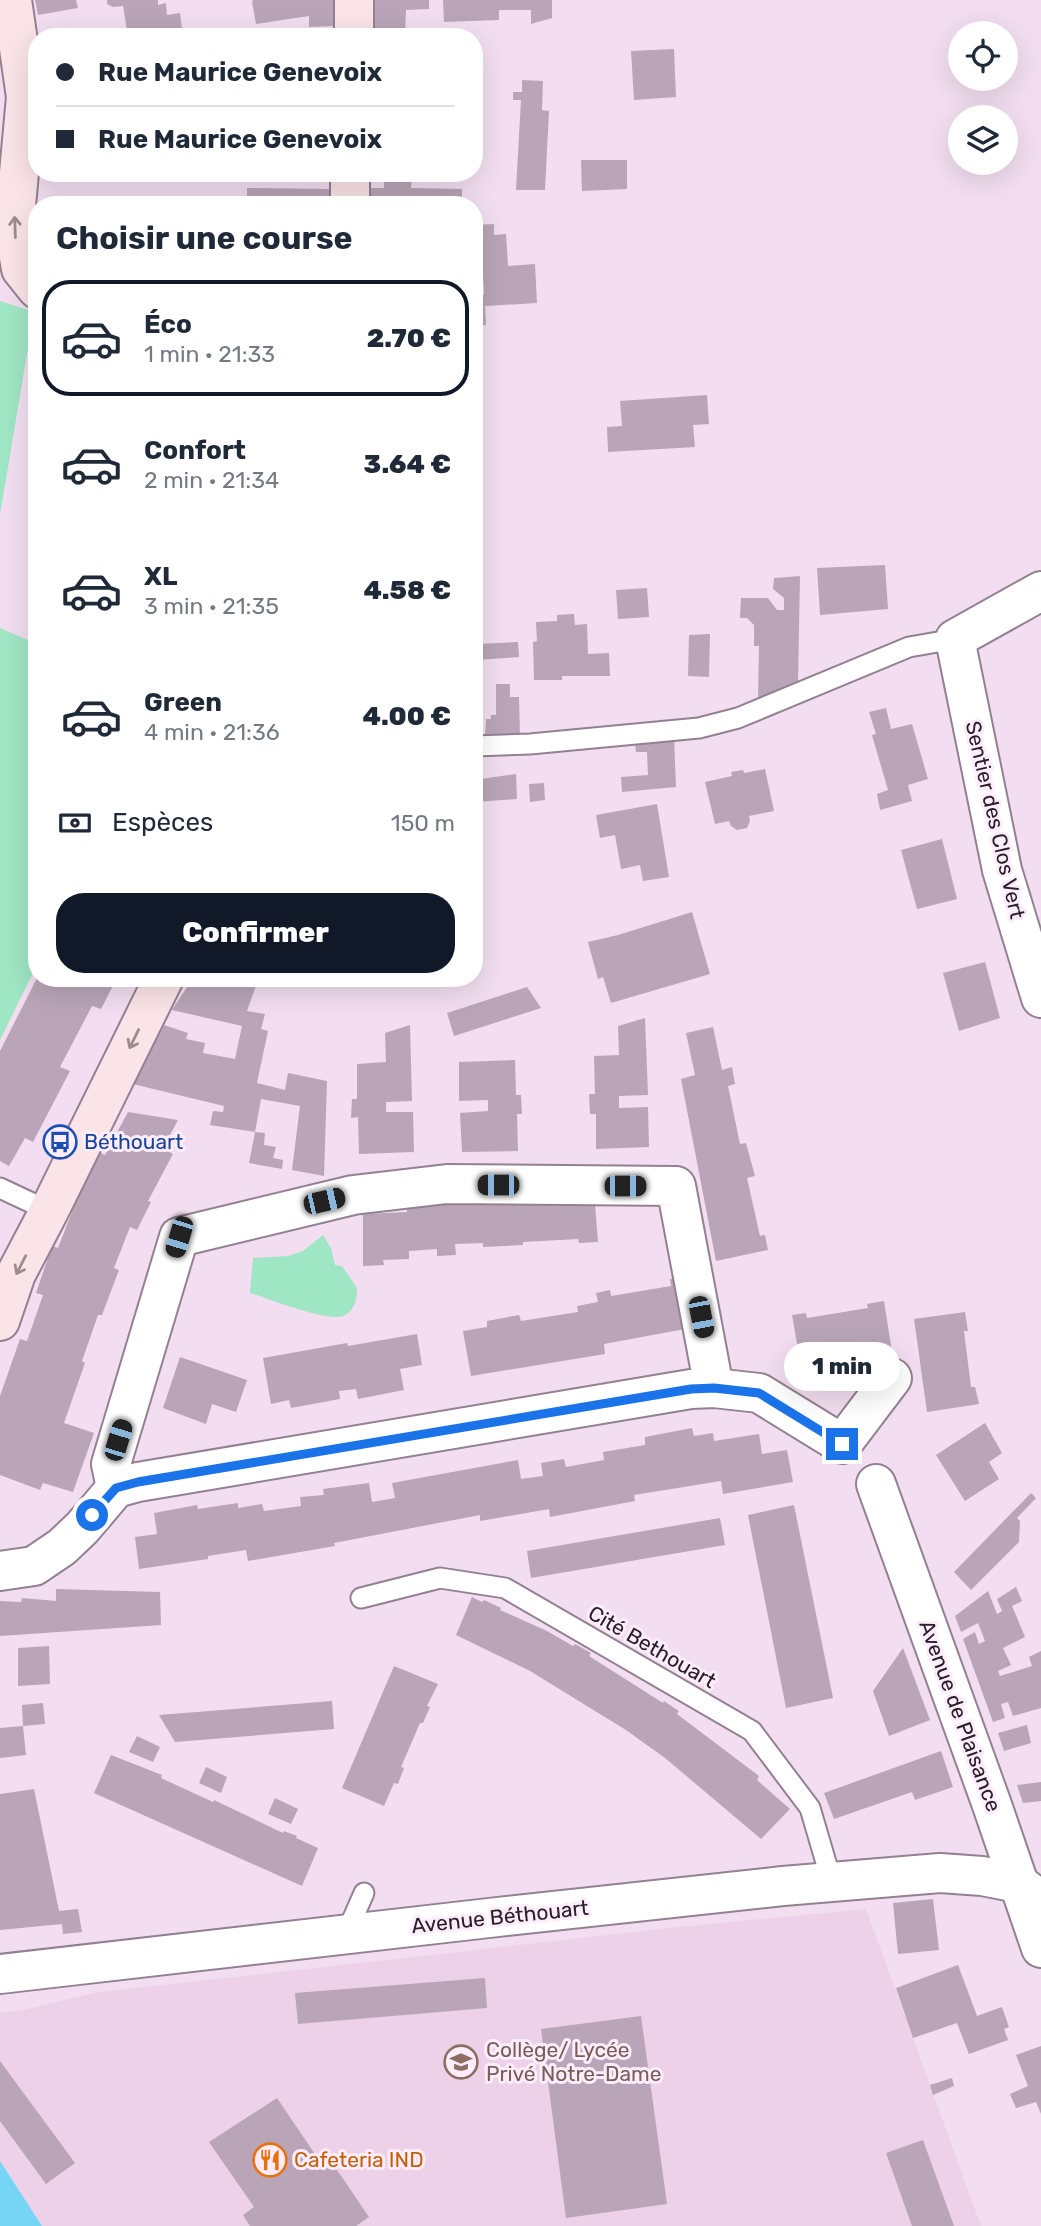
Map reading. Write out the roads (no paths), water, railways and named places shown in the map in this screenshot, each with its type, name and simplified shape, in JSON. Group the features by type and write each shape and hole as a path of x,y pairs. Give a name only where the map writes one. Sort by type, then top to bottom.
{"main road":[{"path":"12,0 26,97 14,227 21,269 28,278"},
{"path":"354,0 354,28"},
{"path":"0,1321 16,1274 160,987"}],"street":[{"path":"955,639 1041,590"},
{"name":"Sentier des Clos Vert","path":"955,639 1002,870 1041,999"},
{"path":"116,1488 111,1464 179,1237 353,1195 447,1184 676,1186 714,1388"},
{"path":"0,1571 34,1566 62,1547 82,1528 116,1488 138,1482 664,1394 714,1388 759,1393 842,1444 892,1378"},
{"name":"Avenue de Plaisance","path":"876,1484 1030,1892 1041,1948"},
{"name":"Avenue Béthouart","path":"18,1972 832,1882 940,1874 965,1875 1030,1892"}],"lane":[{"path":"483,746 530,744 699,728 738,718 909,647 955,639"},
{"path":"0,1188 49,1211"},
{"name":"Cité Bethouart","path":"361,1598 440,1578 505,1588 752,1731 810,1808 832,1882"},
{"path":"346,1934 364,1893"}],"water":[{"path":"0,2161 42,2226 0,2226"}],"place":[{"name":"Béthouart","path":"60,1142"},
{"name":"Collège/ Lycée Privé Notre-Dame","path":"461,2062"},
{"name":"Cafeteria IND","path":"270,2160"}]}
